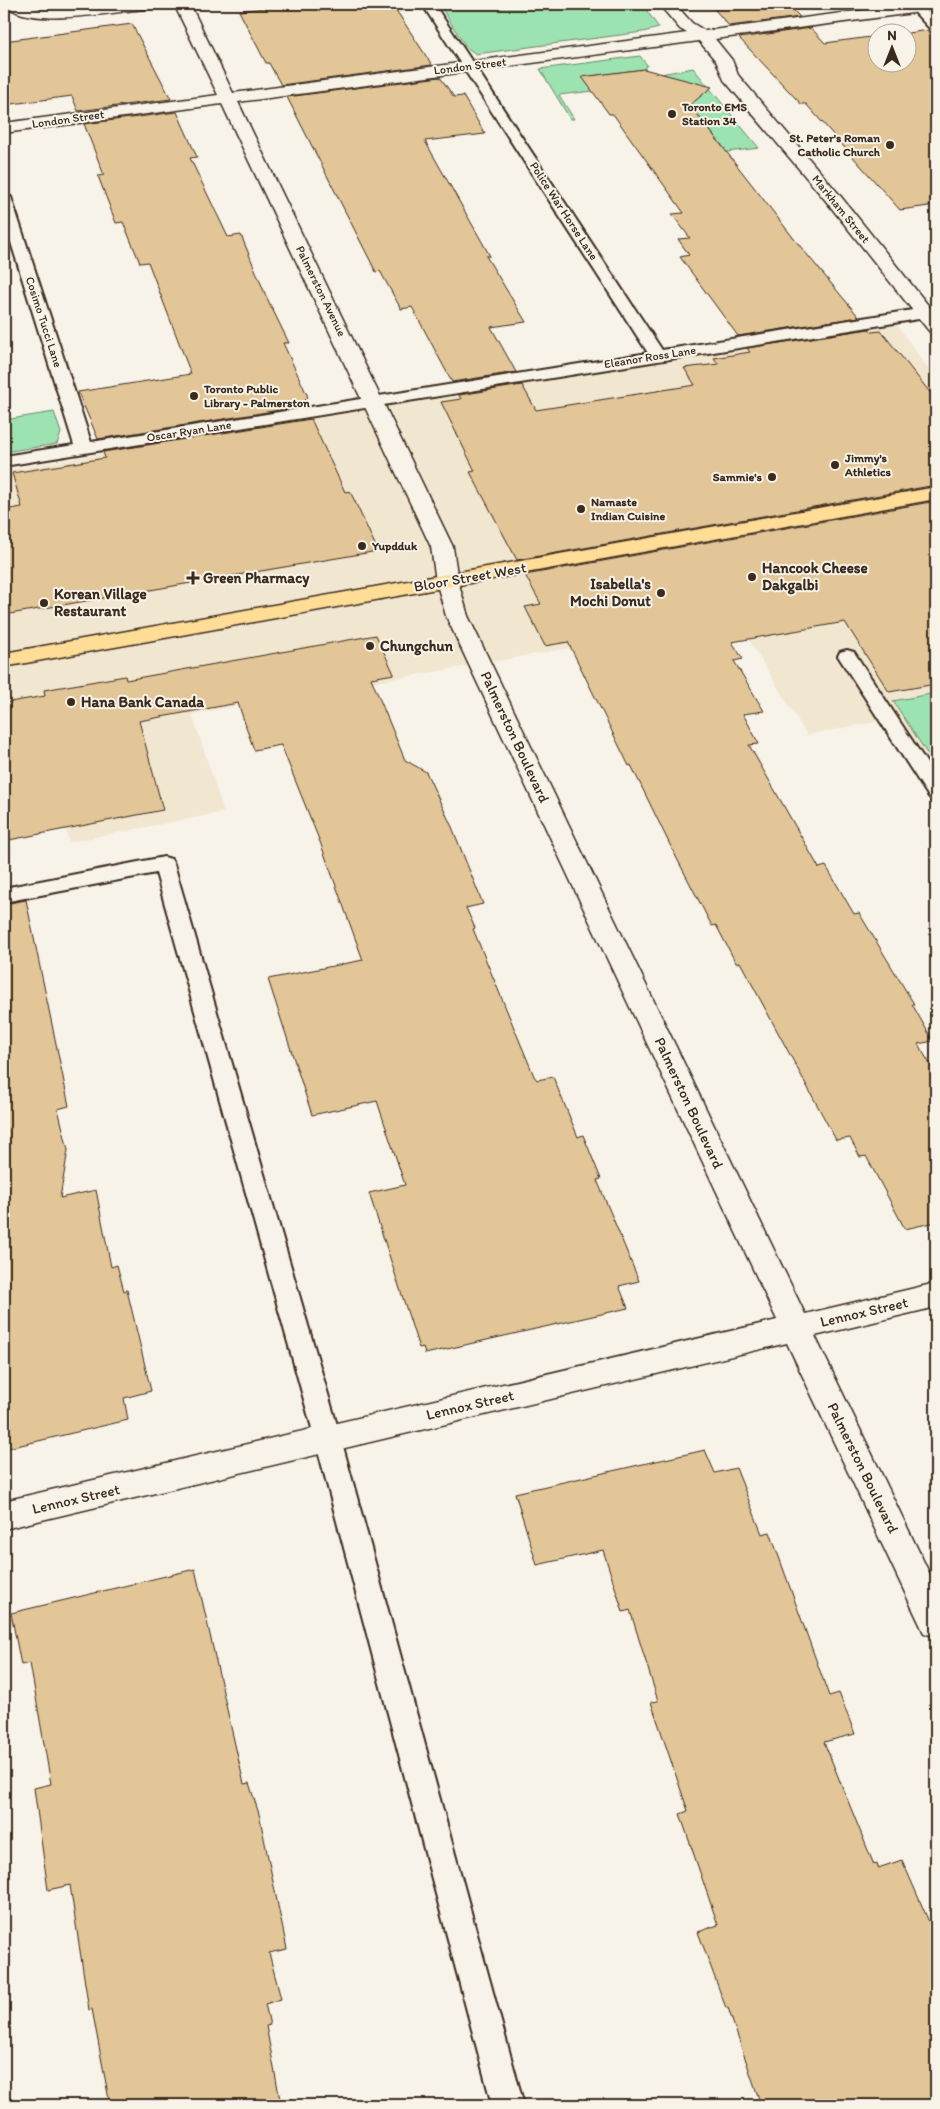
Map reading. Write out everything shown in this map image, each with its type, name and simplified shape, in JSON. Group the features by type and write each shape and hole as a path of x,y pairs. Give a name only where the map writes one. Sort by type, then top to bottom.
{"main road":[{"name":"Bloor Street West","path":"4,660 936,493"}],"street":[{"path":"14,4 25,11 41,14 144,4"},
{"name":"Palmerston Avenue","path":"182,4 374,401 442,548 446,582"},
{"name":"Markham Street","path":"667,4 686,26 703,36 724,60 730,76 832,196 887,268 932,319"},
{"name":"London Street","path":"4,128 703,36 915,6 936,5"},
{"name":"Palmerston Boulevard","path":"446,582 457,616 936,1622"},
{"name":"Lennox Street","path":"4,1516 936,1295"}],"lane":[{"name":"Police War Horse Lane","path":"428,4 658,356"},
{"path":"915,6 936,26"},
{"name":"Cosimo Tucci Lane","path":"4,197 84,448"},
{"name":"Eleanor Ross Lane","path":"374,401 658,356 932,319"},
{"name":"Oscar Ryan Lane","path":"4,460 374,401"},
{"path":"847,656 936,792"},
{"path":"4,895 164,864 328,1439 508,2105"}],"shaded area":[{"path":"895,322 936,380 936,790 890,719 807,735 747,637 685,628 192,714 224,812 69,842 49,762 4,770 4,470"}],"green space":[{"path":"439,4 642,4 659,28 643,32 476,54 466,47"},
{"path":"640,56 647,65 644,69 583,77 593,91 559,95 574,119 570,119 540,69"},
{"path":"693,68 759,148 711,154 725,149 690,105 661,74"},
{"path":"54,412 61,433 57,444 4,452 4,420"},
{"path":"936,693 936,767 893,701"}],"building":[{"path":"296,4 392,4 432,65 281,85 269,63 266,63 239,11"},
{"path":"710,4 787,4 800,17 729,26"},
{"path":"132,24 171,99 78,111 72,96 4,105 4,41"},
{"path":"811,28 825,43 868,37 868,72 918,72 918,32 929,30 936,33 936,205 900,210 806,104 801,104 739,38"},
{"path":"644,69 712,87 690,105 795,240 859,317 738,336 680,257 689,255 678,239 690,238 672,214 684,213 613,114 609,114 582,77"},
{"path":"440,77 454,97 463,96 485,134 425,141 490,256 486,256 526,322 491,327 516,372 452,382 412,307 401,309 380,271 376,272 287,97"},
{"path":"177,112 197,157 190,158 228,237 241,235 266,296 289,343 283,343 308,397 303,402 305,406 98,439 78,392 191,374 148,262 140,263 123,222 116,223 98,176 104,175 84,124"},
{"path":"869,329 872,332 881,331 936,400 936,485 517,560 470,472 475,471 441,402 461,399 459,395 522,385 536,410 695,385 684,368 718,364 714,358 750,352 747,348"},
{"path":"311,419 345,492 350,491 378,551 4,615 4,510 22,507 12,473 105,458 103,452"},
{"path":"936,501 936,684 889,692 845,622 732,642 743,659 734,661 764,711 743,714 759,744 749,745 819,868 826,866 854,914 859,913 914,1004 912,1004 933,1041 918,1044 936,1074 936,1222 905,1229 866,1156 860,1157 850,1138 836,1140 740,962 736,963 716,925 712,926 631,765 629,766 568,642 545,646 525,607 541,604 525,575"},
{"path":"376,635 394,674 371,678 405,760 426,772 452,827 483,904 466,908 475,928 473,929 534,1076 537,1080 553,1077 578,1137 583,1135 601,1179 597,1180 639,1281 619,1286 628,1308 425,1354 423,1347 419,1348 369,1193 405,1185 377,1101 312,1115 268,979 363,960 320,842 281,745 254,750 238,703 139,721 163,810 4,841 4,703 45,696 44,690 125,676 126,680"},
{"path":"26,900 69,1106 58,1109 68,1150 60,1198 96,1190 111,1267 117,1265 124,1291 127,1290 151,1391 124,1398 128,1420 4,1449 4,904"},
{"path":"705,1450 715,1473 736,1468 762,1534 770,1532 829,1696 839,1693 855,1734 824,1742 874,1865 877,1864 878,1868 902,1860 936,1938 936,2105 761,2105 728,2008 726,2008 698,1932 718,1925 680,1814 688,1811 651,1702 658,1701 630,1610 623,1612 603,1550 537,1565 515,1493"},
{"path":"195,1569 244,1784 249,1783 259,1814 287,1949 269,1953 281,1999 265,2004 270,2025 266,2026 281,2105 110,2105 92,2009 89,2010 70,1885 48,1890 34,1788 51,1784 30,1663 21,1665 11,1613"}],"place":[{"name":"Toronto EMS Station 34","path":"672,114"},
{"name":"St. Peter's Roman Catholic Church","path":"890,145"},
{"name":"Toronto Public Library - Palmerston","path":"194,396"},
{"name":"Jimmy's Athletics","path":"835,465"},
{"name":"Sammie's","path":"772,477"},
{"name":"Namaste Indian Cuisine","path":"581,509"},
{"name":"Yupdduk","path":"362,546"},
{"name":"Hancook Cheese Dakgalbi","path":"752,577"},
{"name":"Green Pharmacy","path":"193,578"},
{"name":"Isabella's Mochi Donut","path":"661,593"},
{"name":"Korean Village Restaurant","path":"44,603"},
{"name":"Chungchun","path":"370,646"},
{"name":"Hana Bank Canada","path":"71,702"}]}
